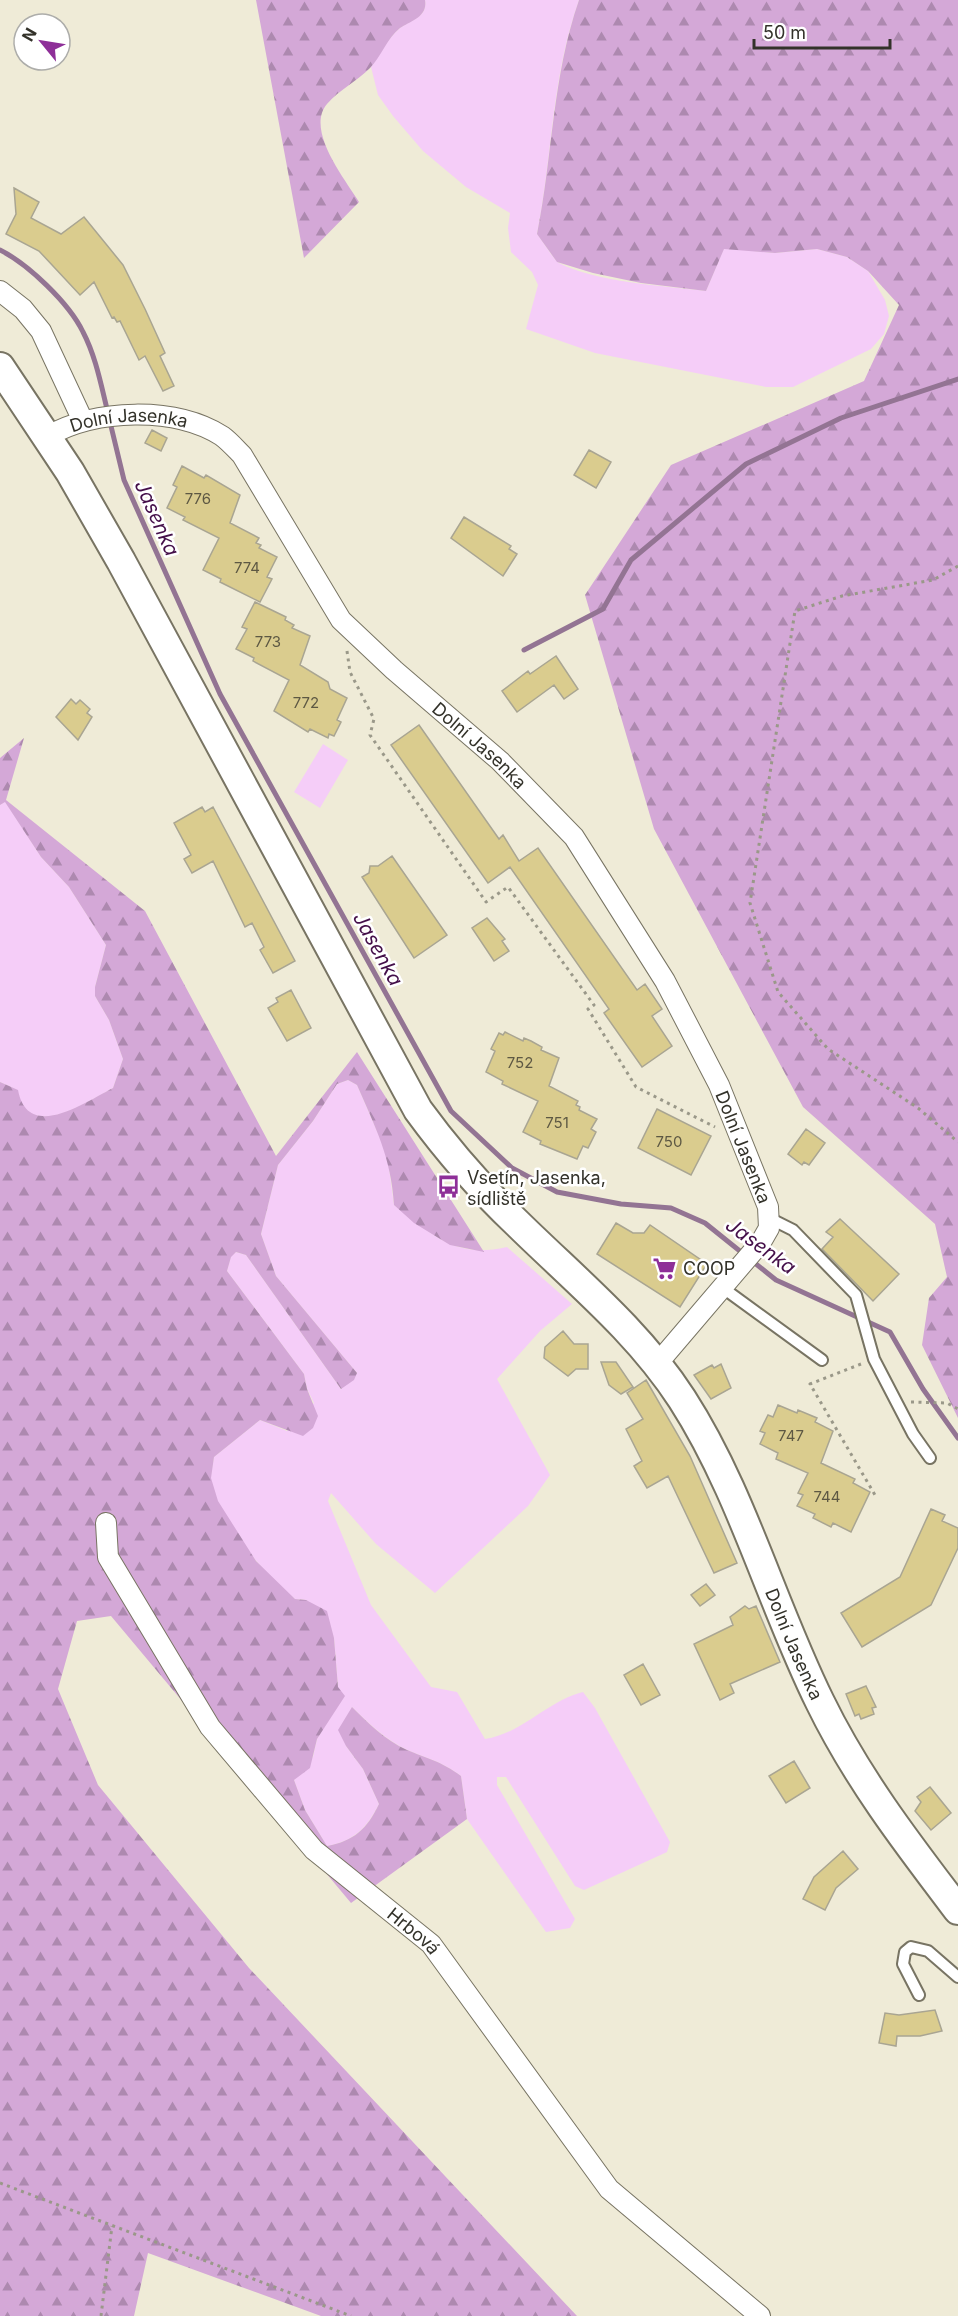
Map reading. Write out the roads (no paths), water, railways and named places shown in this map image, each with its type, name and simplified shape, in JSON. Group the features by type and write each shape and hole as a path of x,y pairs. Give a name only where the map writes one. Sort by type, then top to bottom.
{"street":[{"path":"0,291 22,309 42,331 83,421"},
{"name":"Dolní Jasenka","path":"0,368 48,436 126,571 404,1086 433,1131 471,1176 620,1323 657,1364 680,1396 707,1443 802,1663 838,1737 878,1804 958,1910"},
{"name":"Dolní Jasenka","path":"48,436 83,421 122,414 150,414 195,425 222,436 242,455 341,620 394,670 500,761 574,837 665,981 719,1085 768,1207 771,1219 761,1242 723,1288"},
{"path":"657,1364 723,1288"},
{"name":"Hrbová","path":"106,1523 108,1557 210,1727 314,1850 431,1944 609,2189 760,2316"}],"lane":[{"path":"771,1219 793,1230 856,1296 874,1359 930,1458"},
{"path":"723,1288 822,1360"},
{"path":"920,1995 903,1964 905,1952 911,1947 928,1951 958,1977"}],"waterway":[{"name":"Jasenka","path":"0,250 47,285 77,321 98,371 108,413"},
{"path":"524,650 603,609 631,560 746,464 841,418 958,379"},
{"name":"Jasenka","path":"110,422 124,480 220,694 451,1111 512,1168 557,1192 621,1204 671,1208 705,1223 776,1280 890,1332 923,1389 958,1438"}],"place":[{"name":"Vsetín, Jasenka, sídliště","path":"449,1187"},
{"name":"COOP","path":"665,1268"}]}
